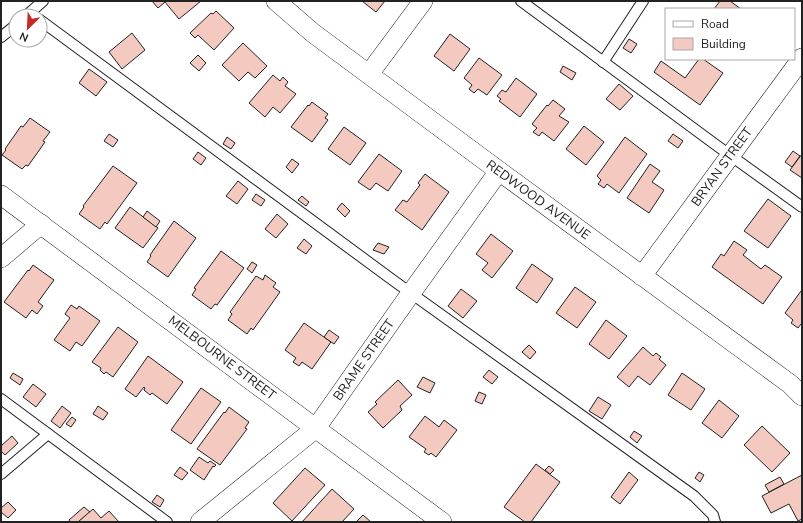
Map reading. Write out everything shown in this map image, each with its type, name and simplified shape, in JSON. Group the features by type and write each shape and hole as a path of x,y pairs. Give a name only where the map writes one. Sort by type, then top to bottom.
{"street":[{"name":"REDWOOD AVENUE","path":"276,1 313,33 790,384 802,396"},
{"path":"369,74 423,1"},
{"name":"BRYAN STREET","path":"642,276 802,58"},
{"name":"BRAME STREET","path":"200,522 316,428 499,171"},
{"name":"MELBOURNE STREET","path":"1,195 442,522"},
{"path":"1,258 41,224"}],"lane":[{"path":"521,1 802,207"},
{"path":"603,62 643,1"},
{"path":"48,26 411,293 694,496 714,515 715,522"},
{"path":"1,398 167,522"},
{"path":"1,474 48,434"}],"building":[{"path":"152,1 201,1 179,19 165,2 158,8"},
{"path":"362,1 385,1 376,12"},
{"path":"720,1 730,1 740,8 715,8"},
{"path":"216,11 234,28 214,50 198,35 195,38 190,33 211,13 213,14"},
{"path":"132,33 145,50 122,69 109,52"},
{"path":"450,34 470,49 454,71 434,56"},
{"path":"629,39 637,44 631,53 623,48"},
{"path":"243,43 267,66 255,78 248,72 239,81 222,65"},
{"path":"198,55 206,63 199,71 190,63"},
{"path":"479,58 502,75 487,95 478,89 474,93 469,89 472,85 464,78"},
{"path":"698,60 704,60 723,73 700,105 654,72 661,61 685,78"},
{"path":"563,66 576,73 572,80 560,72"},
{"path":"89,69 107,82 96,96 79,83"},
{"path":"273,75 280,81 283,77 288,82 285,86 296,94 280,113 273,107 265,117 249,103"},
{"path":"516,78 537,94 520,117 499,101 501,99 497,96 502,90 506,92"},
{"path":"619,84 633,96 620,110 606,99"},
{"path":"553,100 565,109 559,116 569,122 554,141 542,132 539,136 533,132 537,128 532,124 547,105 548,106"},
{"path":"312,102 328,114 325,118 328,120 312,142 291,127"},
{"path":"30,118 50,132 43,141 45,142 28,166 26,165 22,169 2,155 21,126 23,127"},
{"path":"584,126 604,142 586,165 566,149"},
{"path":"344,127 366,143 350,165 328,149"},
{"path":"109,134 118,140 113,147 104,141"},
{"path":"673,134 683,141 678,148 668,141"},
{"path":"227,137 235,143 231,149 223,144"},
{"path":"625,137 647,154 619,193 607,184 604,188 598,184 601,180 597,176"},
{"path":"793,151 800,156 792,167 785,162"},
{"path":"198,152 206,158 201,165 193,159"},
{"path":"379,154 402,171 388,191 376,183 370,190 358,182"},
{"path":"802,154 802,178 790,170"},
{"path":"292,159 299,164 292,173 286,167"},
{"path":"650,164 660,171 652,182 664,190 649,213 627,198"},
{"path":"113,166 137,183 107,224 105,222 100,229 79,214 84,207 83,206"},
{"path":"425,174 449,192 422,230 395,210 403,200 407,202 420,185 418,183"},
{"path":"238,181 248,189 237,204 226,196"},
{"path":"256,194 265,200 261,206 252,200"},
{"path":"302,196 309,202 306,206 298,200"},
{"path":"768,199 791,216 768,248 744,231"},
{"path":"342,203 350,211 345,217 337,209"},
{"path":"130,207 158,228 143,248 115,228"},
{"path":"147,211 160,221 156,227 143,217"},
{"path":"277,214 288,224 276,238 265,229"},
{"path":"174,221 196,238 168,277 147,262 151,256 150,255"},
{"path":"491,234 513,251 492,278 482,270 488,263 476,254"},
{"path":"304,239 312,246 306,254 297,248"},
{"path":"734,241 747,250 743,255 761,269 765,265 782,277 763,304 712,267 721,254 724,256"},
{"path":"378,243 389,247 384,254 373,250"},
{"path":"221,251 244,268 217,305 215,304 211,309 192,295 196,289 194,288"},
{"path":"252,262 257,265 252,273 247,269"},
{"path":"532,264 553,279 537,303 516,288"},
{"path":"33,265 54,280 38,302 43,306 37,314 32,310 26,318 4,302"},
{"path":"265,275 276,283 273,287 280,292 253,330 251,328 247,334 228,320 232,314 230,312 256,276 263,280"},
{"path":"575,287 596,302 577,328 556,313"},
{"path":"461,289 477,301 463,318 448,306"},
{"path":"801,291 802,325 801,324 798,328 791,323 793,320 785,313"},
{"path":"71,305 77,309 79,306 100,321 82,346 76,342 70,351 54,340 70,318 65,314"},
{"path":"606,320 627,336 609,359 589,344"},
{"path":"304,323 331,342 312,369 302,362 299,366 293,362 296,358 285,350"},
{"path":"118,327 138,342 113,377 106,372 104,374 100,370 101,368 92,362"},
{"path":"329,330 339,337 334,344 324,337"},
{"path":"529,345 536,352 530,359 522,352"},
{"path":"643,347 653,356 656,353 661,357 659,359 666,365 650,385 638,376 629,387 617,377"},
{"path":"148,356 183,382 167,404 152,393 150,395 144,390 144,387 136,397 125,389"},
{"path":"489,370 498,377 492,384 483,377"},
{"path":"13,373 23,379 20,385 10,378"},
{"path":"682,373 705,389 691,410 668,395"},
{"path":"423,377 435,383 430,393 417,387"},
{"path":"398,380 412,395 400,406 402,410 383,428 368,412 377,404 375,402"},
{"path":"33,384 46,394 36,407 23,397"},
{"path":"201,388 221,402 191,444 171,430"},
{"path":"479,392 486,395 482,404 475,401"},
{"path":"598,397 611,405 602,419 589,411"},
{"path":"719,400 739,416 722,438 702,423"},
{"path":"62,406 71,413 60,428 51,421"},
{"path":"98,406 108,413 103,420 93,414"},
{"path":"229,407 249,422 245,428 247,429 220,465 197,449"},
{"path":"425,416 439,427 444,420 457,430 436,457 431,453 429,455 424,452 426,449 409,437"},
{"path":"72,417 76,420 71,427 66,424"},
{"path":"762,426 790,453 772,472 744,445"},
{"path":"634,431 642,436 637,443 630,437"},
{"path":"12,436 18,443 5,455 1,451 1,446"},
{"path":"199,457 208,463 210,461 216,465 214,467 213,466 204,480 190,470"},
{"path":"536,464 560,482 531,522 525,522 504,507"},
{"path":"549,466 554,470 550,474 545,470"},
{"path":"180,467 188,473 182,480 174,475"},
{"path":"305,468 325,485 292,521 273,503"},
{"path":"629,472 638,480 620,504 611,497"},
{"path":"699,472 704,475 700,482 695,478"},
{"path":"802,475 802,519 798,521 789,504 771,513 762,496"},
{"path":"780,477 784,484 769,492 765,485"},
{"path":"332,489 354,509 342,522 302,522"},
{"path":"157,495 164,500 160,507 152,502"},
{"path":"8,502 16,510 8,518 1,512 1,508"},
{"path":"84,507 90,512 78,522 70,522 69,520"},
{"path":"93,509 101,518 109,511 119,522 78,522"},
{"path":"363,515 371,522 356,522"}]}
